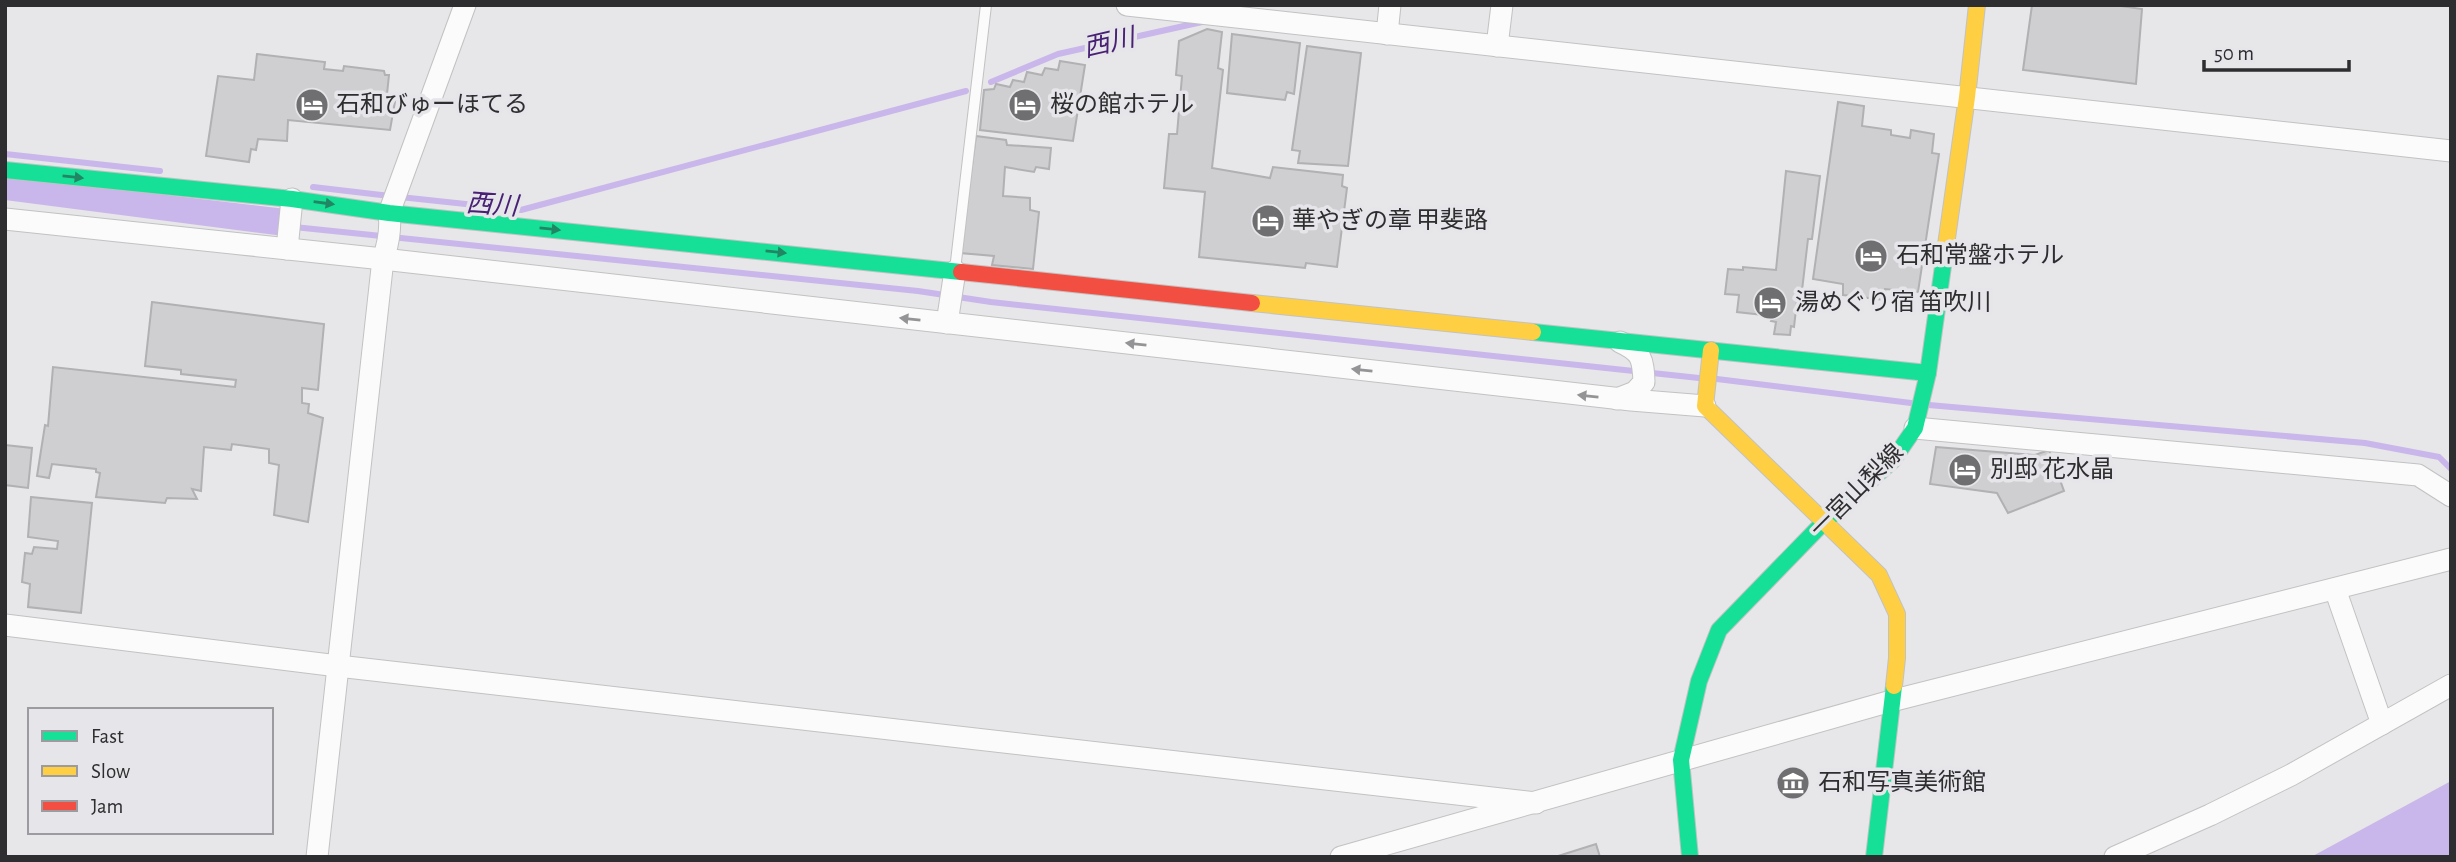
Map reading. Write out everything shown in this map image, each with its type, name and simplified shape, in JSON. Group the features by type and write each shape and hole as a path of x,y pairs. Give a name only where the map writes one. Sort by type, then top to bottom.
{"street":[{"path":"317,857 391,212 465,5"},
{"path":"1127,5 1183,8 1387,34 2451,151"},
{"path":"1387,34 1390,5"},
{"path":"1497,46 1502,5"},
{"name":"一宮山梨線","path":"1690,857 1681,760 1699,681 1719,630 1823,523 1893,460 1918,418 1927,380 1967,97 1977,5"},
{"path":"5,170 292,204 391,212 1615,340 1710,358 1927,380"},
{"path":"288,243 292,204"},
{"path":"5,219 385,253 947,323 1617,399 1706,397 1823,523 1879,575 1897,614 1897,658 1874,857"},
{"path":"947,323 955,271"},
{"path":"1615,340 1636,349 1643,363 1644,382 1635,393 1617,399"},
{"path":"1706,397 1710,358"},
{"path":"1918,418 2418,475 2451,496"},
{"path":"1342,857 1891,701 2451,559"},
{"path":"2335,589 2382,724"},
{"path":"5,625 338,666 1536,803"},
{"path":"2115,857 2245,798 2451,685"}],"lane":[{"path":"955,271 986,5"}],"shaded area":[{"path":"5,176 286,209 284,236 5,200"},
{"path":"2451,781 2451,857 2311,857"}],"building":[{"path":"2032,5 2114,5 2142,9 2136,84 2023,70"},
{"path":"1207,29 1222,32 1218,68 1223,70 1212,168 1270,178 1273,167 1343,175 1342,186 1347,188 1337,267 1306,263 1305,268 1199,257 1205,192 1164,188 1169,134 1177,134 1182,76 1176,75 1179,41"},
{"path":"1232,34 1300,43 1294,94 1287,92 1285,100 1227,93"},
{"path":"1307,46 1361,53 1348,166 1298,163 1300,151 1292,150"},
{"path":"257,54 325,62 324,69 343,71 344,66 384,71 385,75 389,75 387,94 396,96 390,130 288,120 287,141 258,139 256,150 251,149 249,162 206,156 218,76 254,80"},
{"path":"1060,61 1085,65 1073,141 980,130 984,90 994,89 996,84 1010,87 1013,80 1024,82 1027,72 1042,75 1045,68 1058,70"},
{"path":"1838,102 1864,106 1862,126 1891,130 1891,135 1910,138 1911,130 1934,134 1932,153 1939,154 1918,292 1885,289 1886,300 1843,295 1843,284 1813,279"},
{"path":"976,136 1006,140 1007,145 1051,148 1049,169 1036,167 1034,172 1005,167 1003,196 1030,198 1030,210 1039,212 1033,269 992,265 994,256 960,253"},
{"path":"1786,171 1820,176 1812,239 1808,239 1801,299 1797,301 1794,327 1791,326 1790,335 1774,334 1776,322 1771,321 1773,316 1737,312 1739,295 1725,294 1728,269 1743,270 1743,267 1776,270"},
{"path":"152,302 324,324 318,390 302,388 302,403 309,404 308,413 323,418 308,522 274,515 279,465 269,463 269,449 232,444 231,450 204,447 201,491 192,489 197,499 167,498 165,503 96,497 100,473 96,472 96,469 52,464 49,478 37,476 45,425 48,426 53,367 235,387 236,380 181,374 181,370 145,366"},
{"path":"5,445 32,448 28,488 5,485"},
{"path":"1936,447 2035,455 2049,450 2064,491 2008,513 1997,493 1930,484"},
{"path":"31,497 92,503 81,613 28,607 30,584 22,582 25,553 32,554 34,547 57,549 58,541 28,537"},
{"path":"1596,844 1600,857 1558,857 1558,856"}],"waterway":[{"name":"西川","path":"991,82 1058,54 1202,22"},
{"name":"西川","path":"400,197 521,210 966,91"},
{"name":"西川","path":"5,154 160,171"},
{"name":"西川","path":"313,187 390,196"},
{"path":"294,227 918,291 991,302 1699,378"},
{"path":"1717,379 1911,403"},
{"path":"1929,405 2365,443 2439,457 2451,469"}],"traffic: fast":[{"path":"5,170 961,272"},
{"path":"1690,857 1681,760 1699,681 1719,630 1823,523 1893,460 1915,428 1928,373 1945,252"},
{"path":"1533,332 1928,373"},
{"path":"1874,857 1894,686"}],"traffic: slow":[{"path":"1945,252 1977,5"},
{"path":"1252,303 1533,332"},
{"path":"1711,350 1705,406 1879,575 1897,614 1894,686"}],"traffic: jam":[{"path":"961,272 1252,303"}],"place":[{"name":"石和びゅーほてる","path":"312,105"},
{"name":"桜の館ホテル","path":"1025,105"},
{"name":"華やぎの章 甲斐路","path":"1268,221"},
{"name":"石和常盤ホテル","path":"1871,256"},
{"name":"湯めぐり宿 笛吹川","path":"1770,303"},
{"name":"別邸 花水晶","path":"1965,470"},
{"name":"石和写真美術館","path":"1793,783"}]}
